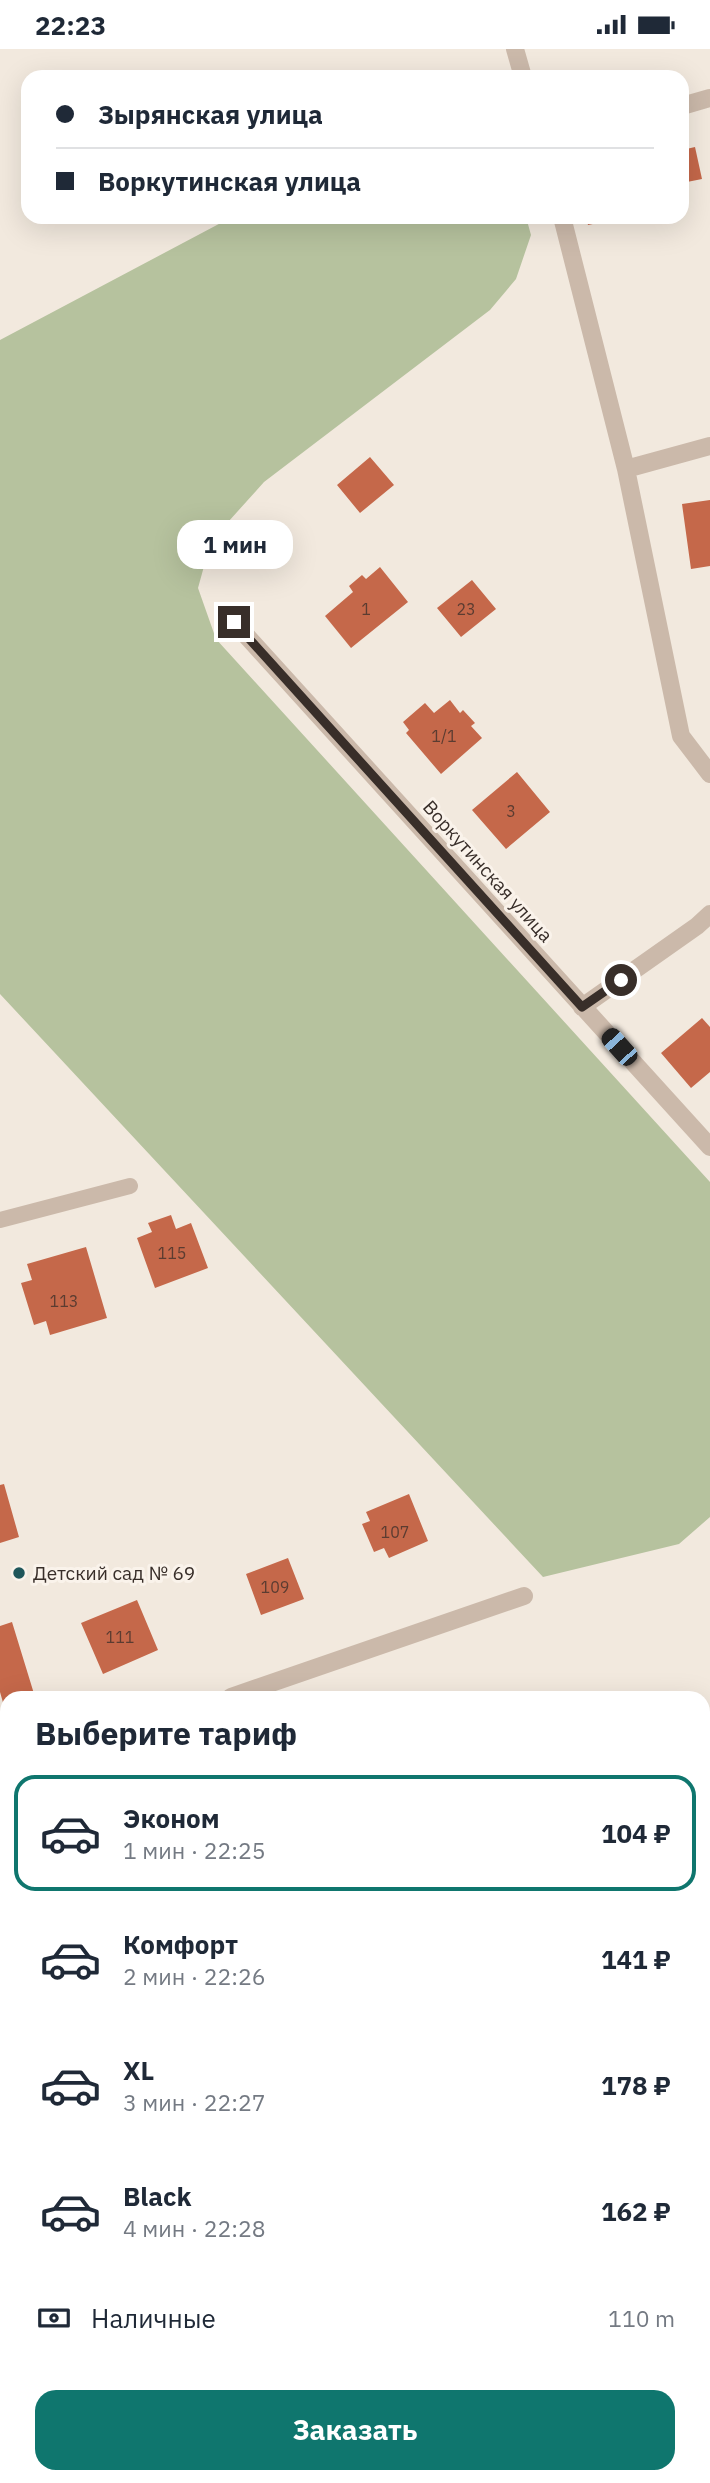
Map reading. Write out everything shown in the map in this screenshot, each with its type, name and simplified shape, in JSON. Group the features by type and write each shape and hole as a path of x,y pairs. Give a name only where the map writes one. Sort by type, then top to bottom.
{"street":[{"path":"514,49 521,70"},
{"path":"689,104 710,98"},
{"path":"564,224 626,469 681,736 710,774"},
{"path":"626,469 710,446"},
{"name":"Воркутинская улица","path":"234,622 710,1147"},
{"path":"582,1007 710,914"},
{"path":"248,1691 524,1596"}],"lane":[{"path":"0,1220 130,1186"}],"green space":[{"path":"219,224 528,224 531,235 516,279 490,310 264,482 211,541 198,588 216,639 710,1182 710,1517 679,1544 543,1577 0,994 0,340"}],"building":[{"path":"695,147 702,179 689,182 689,148"},
{"path":"370,457 394,485 360,513 337,485"},
{"path":"710,500 710,566 691,569 682,504"},
{"path":"380,567 408,602 351,648 325,616 353,592 349,586 362,575 366,579"},
{"path":"472,580 496,609 461,637 437,608"},
{"path":"450,700 460,713 463,710 475,723 471,726 482,738 441,774 406,733 409,730 403,722 425,703 434,713"},
{"path":"517,772 550,812 506,849 472,810"},
{"path":"702,1018 710,1027 710,1072 691,1088 661,1053"},
{"path":"171,1215 176,1229 191,1223 208,1268 155,1288 137,1238 152,1232 148,1223"},
{"path":"86,1247 107,1318 50,1335 46,1321 34,1325 21,1283 32,1280 27,1264"},
{"path":"4,1484 19,1537 0,1543 0,1485"},
{"path":"409,1494 428,1541 389,1558 384,1548 374,1552 362,1524 370,1521 366,1512"},
{"path":"288,1558 304,1599 261,1615 246,1574"},
{"path":"137,1600 158,1650 103,1674 81,1623"},
{"path":"12,1622 33,1691 0,1691 0,1626"}],"place":[{"name":"Детский сад № 69","path":"19,1573"}],"route":[{"path":"234,622 582,1007 621,980"}]}
